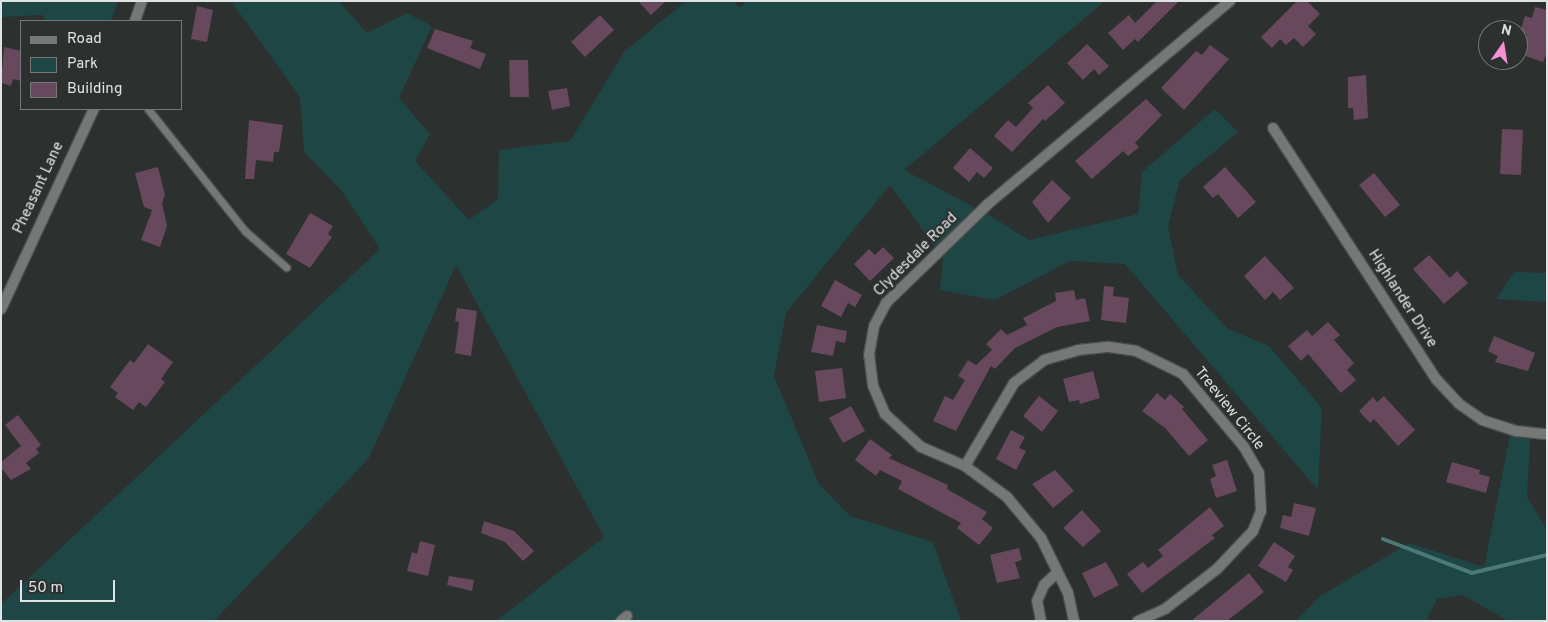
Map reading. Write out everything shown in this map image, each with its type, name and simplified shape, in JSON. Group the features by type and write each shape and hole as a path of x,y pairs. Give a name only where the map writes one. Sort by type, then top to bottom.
{"street":[{"path":"135,20 142,1"},
{"name":"Clydesdale Road","path":"1074,621 1068,594 1041,538 1007,496 965,466 921,447 885,414 872,386 869,355 874,326 886,303 988,204 1230,1"},
{"name":"Pheasant Lane","path":"1,309 94,110"},
{"name":"Highlander Drive","path":"1273,128 1447,391 1482,420 1516,431 1547,434"},
{"name":"Treeview Circle","path":"965,466 1014,383 1044,360 1078,350 1109,347 1136,351 1164,362 1183,374 1244,447 1259,473 1261,511 1253,531 1217,569 1165,609 1138,621"},
{"path":"1041,621 1037,601 1044,585 1057,572"}],"lane":[{"path":"149,110 245,231 286,267"}],"green space":[{"path":"1,1 118,1 111,20 45,20 42,15 1,17"},
{"path":"231,1 339,1 367,33 407,13 432,26 399,98 430,134 415,161 469,220 498,199 499,150 570,141 624,52 686,1 733,1 739,7 748,1 1105,1 904,170 989,215 1029,240 1138,214 1142,172 1215,109 1238,132 1180,180 1168,226 1178,275 1228,329 1269,346 1322,408 1318,490 1125,264 1070,261 995,300 940,290 943,258 890,185 786,313 774,376 819,484 850,516 933,542 961,621 496,621 604,537 456,265 369,458 214,621 1,621 1,604 380,249 341,190 304,152 300,97"},
{"path":"1514,272 1547,273 1547,302 1496,299"},
{"path":"1512,425 1531,425 1527,497 1547,530 1547,621 1508,621 1463,595 1437,599 1426,621 1296,621 1319,597 1409,543 1484,567"}],"building":[{"path":"638,1 666,1 651,15"},
{"path":"1157,1 1179,1 1138,42 1135,39 1123,50 1108,33 1129,15 1135,23"},
{"path":"1297,1 1307,1 1320,14 1308,26 1316,34 1303,47 1294,38 1286,45 1280,39 1272,48 1261,37"},
{"path":"197,6 213,10 207,42 191,39"},
{"path":"1535,7 1547,10 1547,52 1543,62 1528,57 1528,20 1524,20 1525,16 1532,18"},
{"path":"600,15 614,30 585,57 571,42"},
{"path":"435,29 473,41 470,48 486,54 480,69 427,48"},
{"path":"1087,44 1109,66 1099,75 1094,69 1083,80 1067,63"},
{"path":"1210,45 1229,59 1184,110 1161,88 1196,51 1202,55"},
{"path":"4,47 20,51 20,81 13,79 11,86 1,83"},
{"path":"509,60 528,60 529,97 510,97"},
{"path":"1366,75 1368,118 1354,120 1353,108 1348,108 1348,77"},
{"path":"1048,85 1065,103 1045,121 1043,119 1012,152 994,136 1008,120 1016,127 1033,108 1028,103"},
{"path":"567,88 570,106 552,110 548,91"},
{"path":"1146,99 1162,115 1135,143 1139,147 1128,156 1123,151 1092,179 1075,161"},
{"path":"249,120 283,125 279,152 274,152 273,162 256,160 254,179 245,179"},
{"path":"1502,129 1523,130 1521,175 1500,174"},
{"path":"970,148 993,168 984,178 977,172 969,182 953,168"},
{"path":"158,167 165,195 162,203 167,226 160,247 141,240 152,210 144,207 135,173"},
{"path":"1225,167 1256,202 1238,218 1218,194 1213,198 1203,187"},
{"path":"1374,173 1400,205 1385,217 1359,185"},
{"path":"1052,180 1071,198 1048,223 1032,202"},
{"path":"310,213 333,226 328,234 332,237 310,268 286,254"},
{"path":"883,247 894,258 870,281 854,264 869,249 875,255"},
{"path":"1429,255 1450,278 1457,271 1468,283 1444,304 1413,269"},
{"path":"1265,256 1294,288 1280,300 1273,292 1265,300 1244,276"},
{"path":"835,280 862,295 855,307 848,303 841,317 821,306"},
{"path":"1104,286 1114,287 1113,296 1129,298 1126,323 1101,320"},
{"path":"1074,290 1076,300 1085,298 1090,321 1057,327 1015,348 995,369 991,366 956,431 933,421 945,396 953,400 965,380 958,376 968,360 976,365 992,350 986,344 1001,329 1007,335 1027,325 1023,318 1056,301 1055,293"},
{"path":"457,308 477,311 471,356 455,353 459,322 455,321"},
{"path":"1328,322 1340,335 1334,340 1354,363 1347,370 1356,380 1341,393 1308,354 1301,361 1288,346 1307,330 1312,336"},
{"path":"817,325 847,331 845,343 836,341 833,356 811,352"},
{"path":"1494,336 1535,353 1528,371 1495,362 1498,356 1488,351"},
{"path":"148,344 173,362 161,379 165,382 146,407 139,402 133,410 115,397 118,393 110,387 130,360 134,363"},
{"path":"842,368 846,398 819,402 815,371"},
{"path":"1093,371 1100,398 1080,404 1079,400 1069,402 1063,379"},
{"path":"1157,393 1165,400 1170,394 1184,407 1182,409 1208,440 1189,456 1165,428 1142,411"},
{"path":"1039,396 1058,411 1042,432 1023,416"},
{"path":"1384,396 1415,430 1398,446 1374,419 1370,423 1359,411 1373,397 1377,402"},
{"path":"851,406 865,431 843,443 829,418"},
{"path":"18,415 41,445 36,449 39,453 26,463 31,469 11,480 1,468 1,462 21,446 5,425"},
{"path":"1011,430 1025,437 1019,448 1026,451 1016,470 996,459"},
{"path":"870,439 892,455 889,458 948,485 947,489 987,512 982,519 993,528 979,545 957,528 961,523 898,489 902,481 880,470 876,476 855,460"},
{"path":"1227,460 1237,491 1216,498 1210,479 1216,476 1212,465"},
{"path":"1452,462 1480,470 1479,474 1490,477 1486,493 1446,482"},
{"path":"1055,470 1074,491 1053,508 1032,484"},
{"path":"1294,503 1316,508 1309,536 1280,528 1283,515 1291,517"},
{"path":"1210,507 1224,526 1212,535 1215,538 1142,593 1127,574 1143,562 1148,568 1163,556 1158,550"},
{"path":"1082,510 1101,531 1083,547 1063,528"},
{"path":"484,521 514,531 534,551 523,561 505,542 481,533"},
{"path":"420,541 435,545 428,576 407,571 412,552 417,554"},
{"path":"1274,542 1295,556 1288,567 1293,570 1286,582 1258,566"},
{"path":"1019,548 1022,560 1015,562 1020,578 997,583 990,555"},
{"path":"1106,562 1119,585 1094,598 1082,573"},
{"path":"1249,573 1264,592 1227,621 1191,621"},
{"path":"449,576 474,580 472,591 447,585"}],"waterway":[{"path":"1383,539 1472,573 1547,555"}]}
